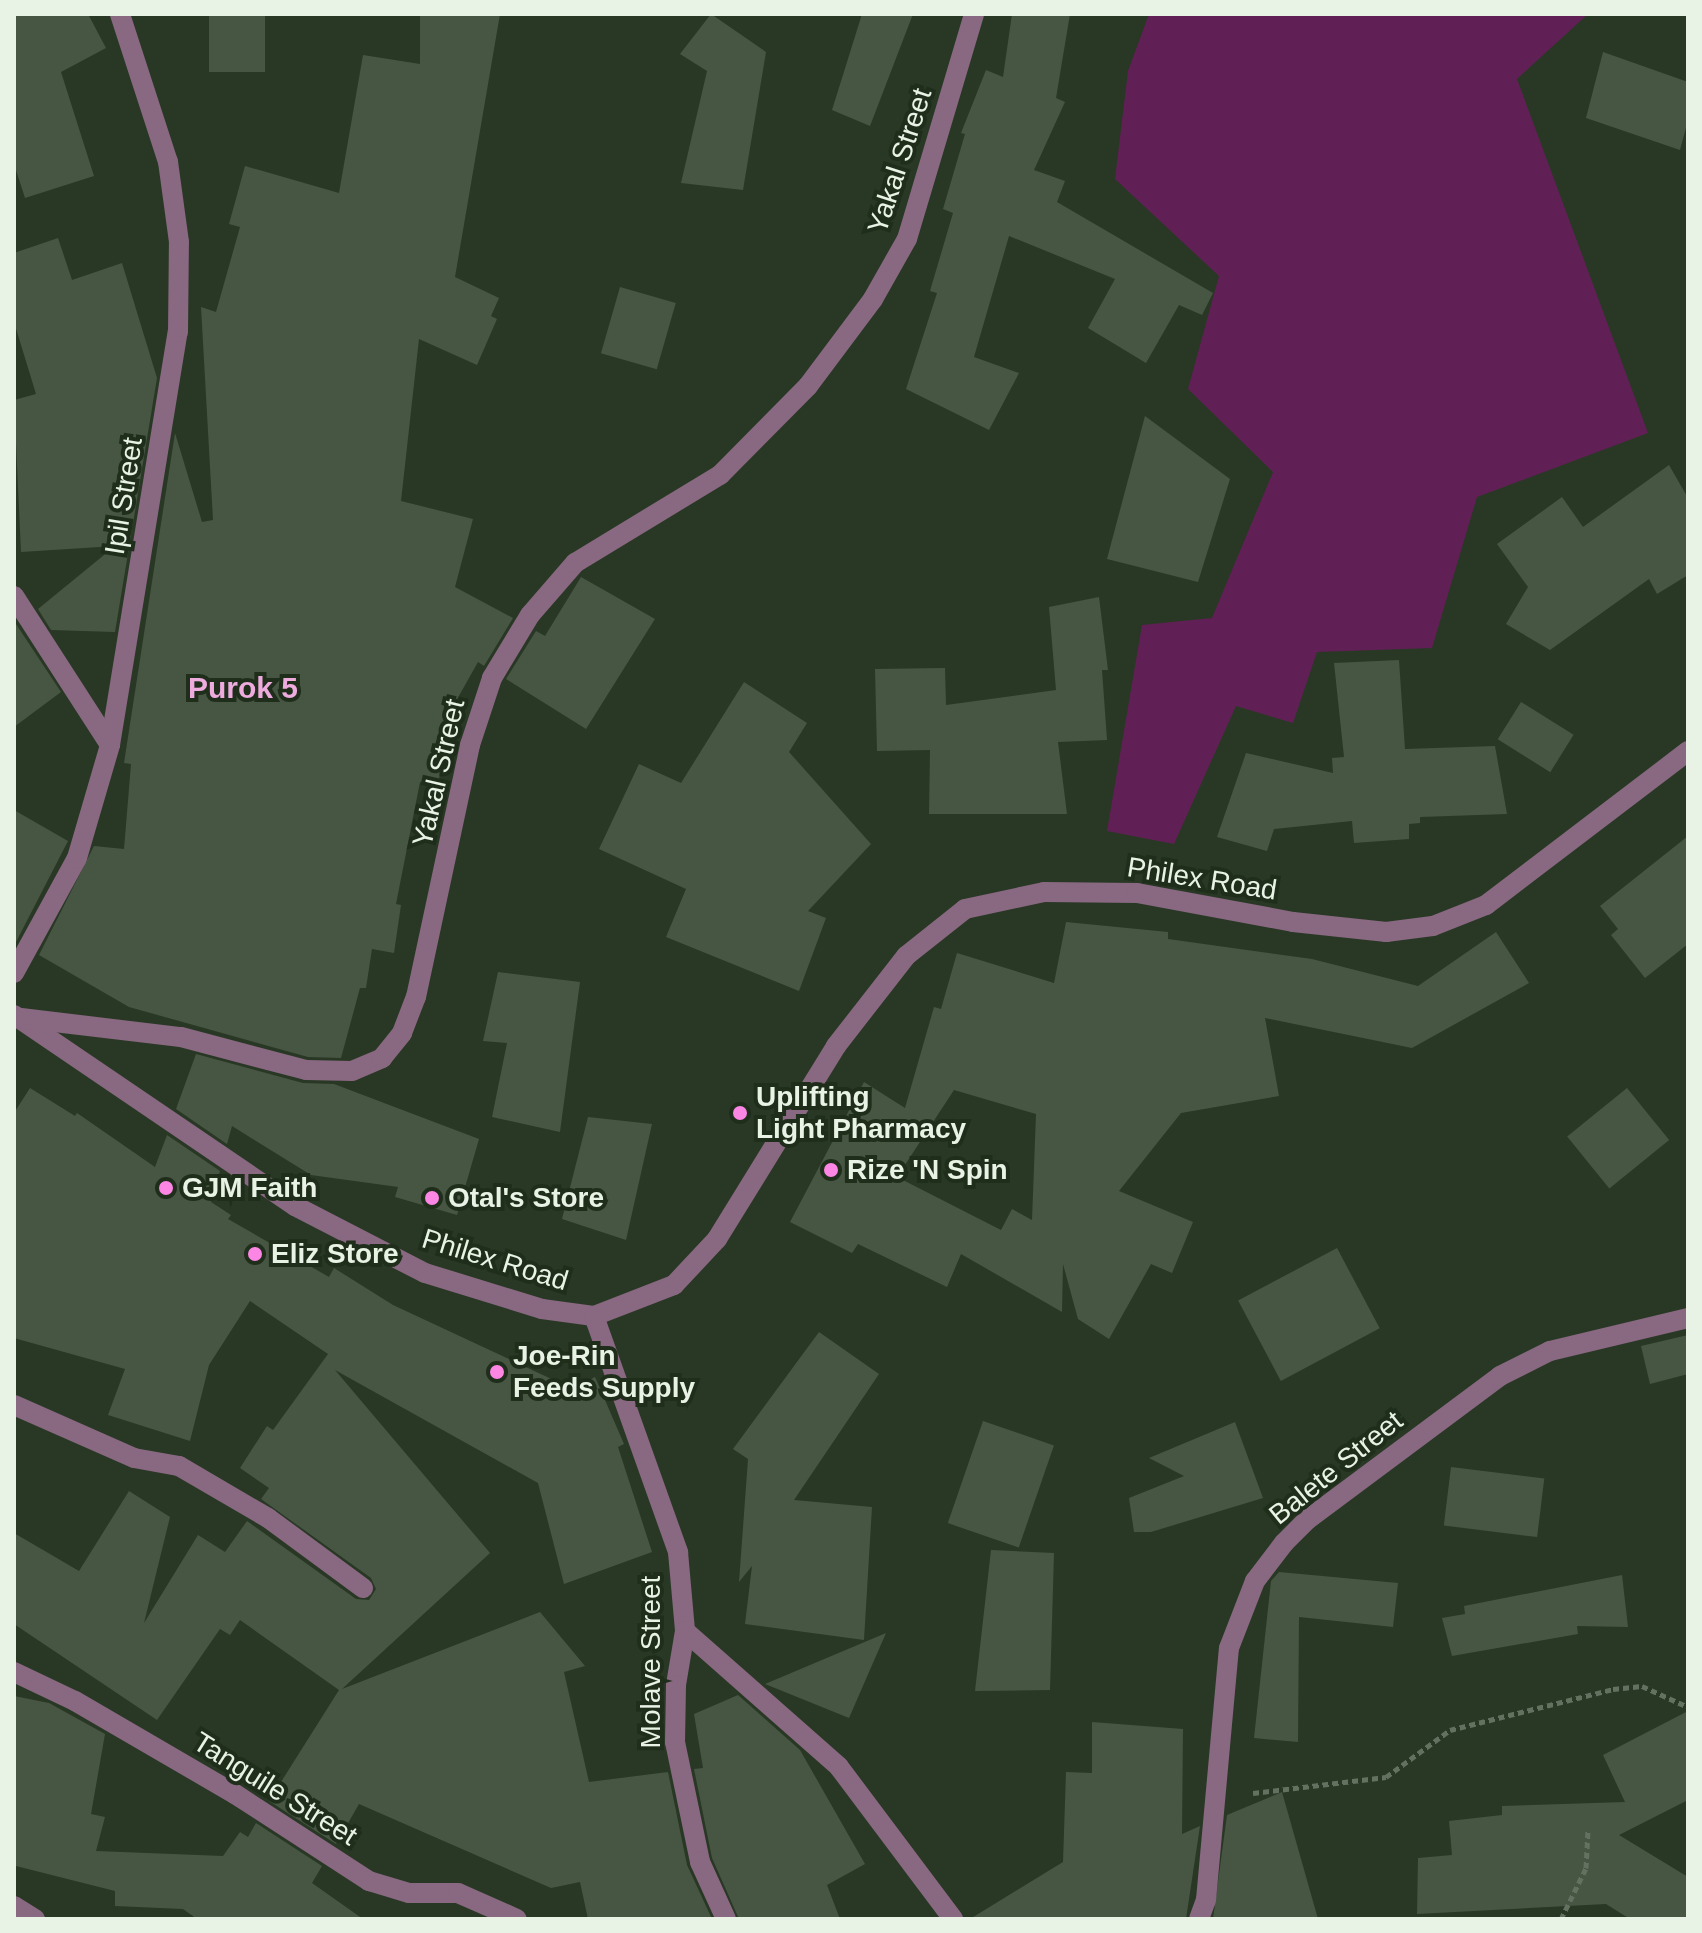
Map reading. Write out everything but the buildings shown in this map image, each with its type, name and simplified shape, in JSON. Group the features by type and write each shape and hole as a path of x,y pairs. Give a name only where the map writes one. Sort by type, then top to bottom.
{"street":[{"name":"Ipil Street","path":"14,973 77,858 110,745 178,332 179,242 168,162 120,14"},
{"name":"Yakal Street","path":"16,1016 181,1037 306,1070 352,1071 382,1058 402,1033 416,997 470,745 492,678 530,615 575,563 720,475 808,386 873,299 907,239 974,14"},
{"path":"14,596 110,745"},
{"name":"Philex Road","path":"16,1016 295,1206 425,1273 542,1309 594,1316 674,1285 717,1239 836,1046 906,956 965,909 1044,892 1137,893 1324,925 1386,932 1433,926 1486,905 1688,751"},
{"name":"Molave Street","path":"594,1316 678,1552 685,1631 676,1685 675,1742 700,1862 726,1919"},
{"name":"Balete Street","path":"1199,1919 1206,1900 1229,1648 1255,1581 1284,1543 1307,1520 1500,1376 1550,1351 1688,1318"},
{"path":"14,1405 134,1458 179,1466 268,1518 363,1588"},
{"path":"685,1631 839,1767 953,1919"},
{"name":"Tanguile Street","path":"14,1672 75,1701 235,1794 369,1881 409,1893 458,1893 517,1919"},
{"path":"14,1906 35,1919"}],"path":[{"path":"1211,1823 1235,1797 1290,1786 1386,1777 1450,1730 1613,1689 1642,1686 1688,1707"},
{"path":"1561,1919 1586,1868 1588,1829"}],"shaded area":[{"path":"1149,14 1588,14 1517,79 1648,433 1477,497 1432,648 1317,652 1293,723 1236,706 1174,844 1107,831 1142,625 1212,618 1273,472 1188,389 1219,276 1115,179 1128,71"}],"place":[{"name":"Uplifting Light Pharmacy","path":"740,1113"},
{"name":"Rize 'N Spin","path":"831,1170"},
{"name":"GJM Faith","path":"166,1188"},
{"name":"Otal's Store","path":"432,1198"},
{"name":"Eliz Store","path":"255,1254"},
{"name":"Joe-Rin Feeds Supply","path":"497,1372"}],"district":[{"name":"Purok 5","path":"243,688"}]}
